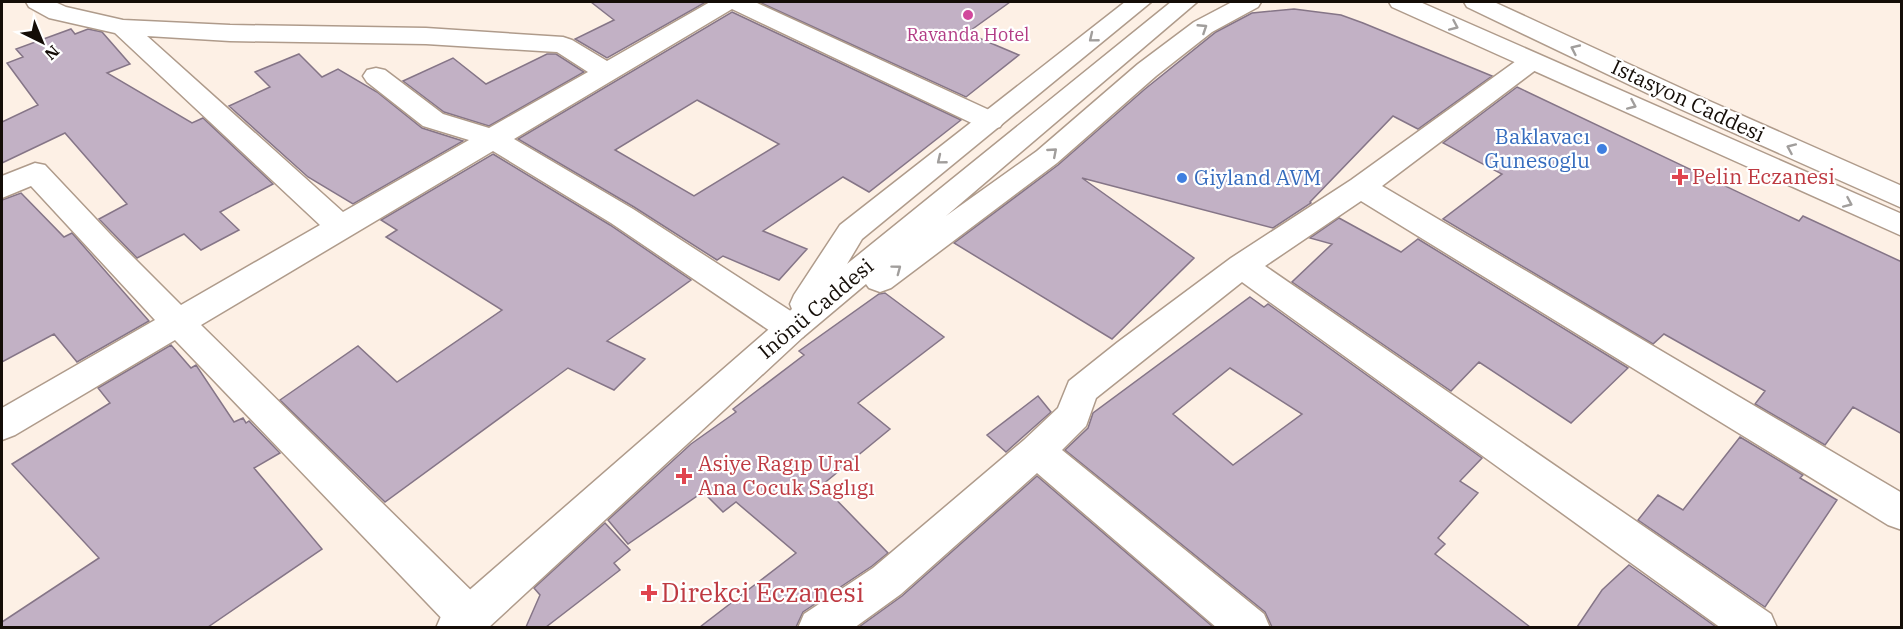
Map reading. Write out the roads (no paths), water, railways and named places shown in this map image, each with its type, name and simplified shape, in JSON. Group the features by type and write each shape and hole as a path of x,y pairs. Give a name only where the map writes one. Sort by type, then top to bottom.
{"street":[{"path":"38,2 58,13 123,27 230,33 426,36 563,45 605,71"},
{"path":"2,425 605,71 727,2"},
{"path":"737,2 990,121"},
{"path":"791,328 851,232 1139,2"},
{"name":"Inönü Caddesi","path":"463,622 791,328 1185,2"},
{"path":"791,328 887,277 1047,157 1166,55 1203,27 1249,2"},
{"path":"1397,2 1902,226"},
{"name":"Istasyon Caddesi","path":"1476,2 1688,102 1902,198"},
{"path":"123,27 340,228"},
{"path":"819,627 887,581 1037,451 1073,416 1081,392 1242,266 1361,187 1532,61"},
{"path":"376,76 433,120 492,138 622,216 791,328"},
{"path":"2,188 35,172 100,243 463,622"},
{"path":"1361,187 1902,513"},
{"path":"1242,266 1756,627"},
{"path":"1037,451 1249,627"}],"place":[{"name":"Ravanda Hotel","path":"968,15"},
{"name":"Baklavacı Gunesoglu","path":"1602,149"},
{"name":"Pelin Eczanesi","path":"1680,177"},
{"name":"Giyland AVM","path":"1182,178"},
{"name":"Asiye Ragıp Ural Ana Cocuk Saglıgı","path":"684,476"},
{"name":"Direkci Eczanesi","path":"649,593"}]}
